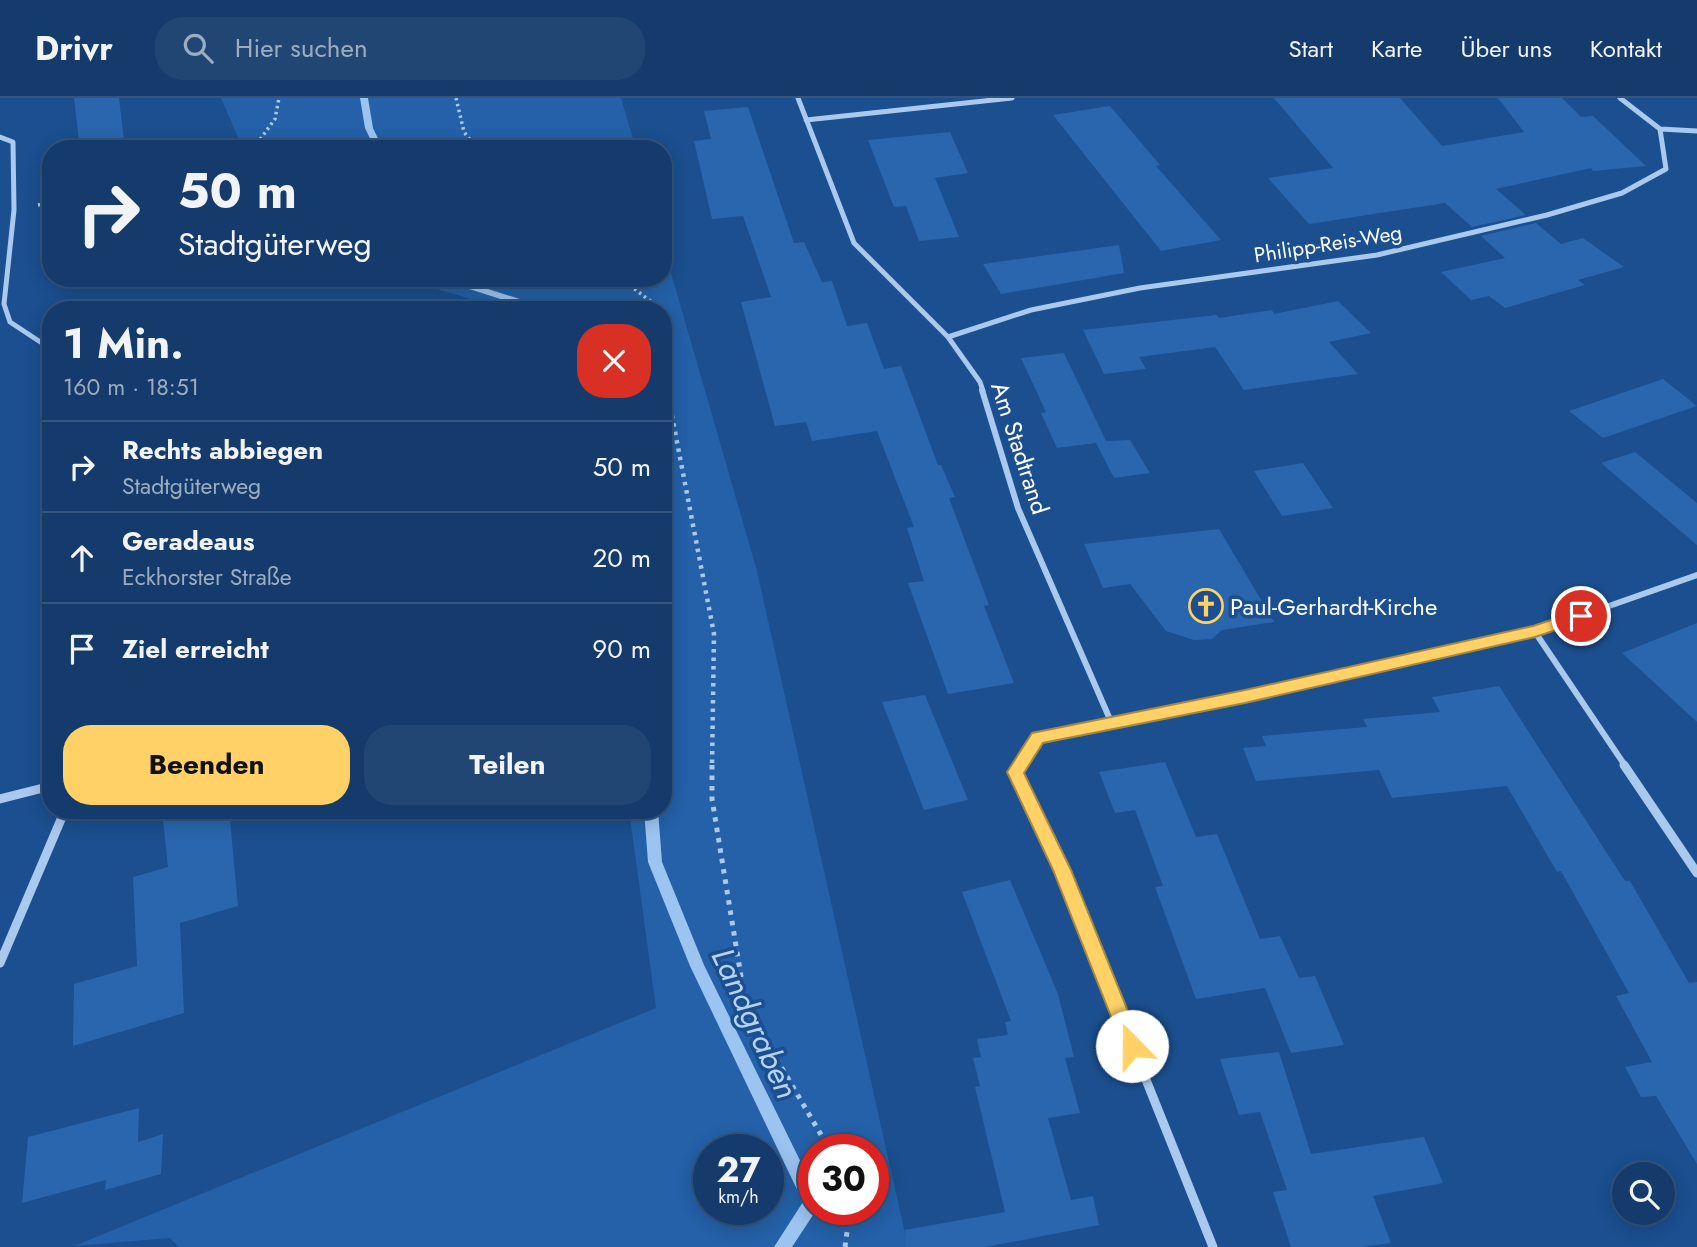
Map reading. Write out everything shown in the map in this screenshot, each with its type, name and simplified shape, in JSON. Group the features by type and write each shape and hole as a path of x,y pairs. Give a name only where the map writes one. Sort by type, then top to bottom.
{"street":[{"name":"Am Stadtrand","path":"798,98 855,243 948,337 980,382 1018,508 1112,724"},
{"path":"806,120 1012,98"},
{"path":"1619,98 1660,129 1697,131"},
{"name":"Philipp-Reis-Weg","path":"948,337 1031,310 1140,288 1377,255 1547,215 1622,193 1666,169 1660,129"},
{"path":"0,137 13,142 14,210 2,304 10,322 42,343"},
{"path":"1213,1247 1062,870 1016,772 1038,737 1112,724 1535,632 1697,575"},
{"path":"1535,632 1697,873"},
{"path":"0,799 42,788"},
{"path":"0,963 61,819"}],"path":[{"path":"260,140 275,119 279,98"},
{"path":"456,98 464,132 470,140"},
{"path":"632,287 650,301"},
{"path":"672,421 714,634 712,800 746,1007 821,1134"},
{"path":"845,1247 848,1225"}],"shaded area":[{"path":"221,98 621,98 633,140 239,140"},
{"path":"672,276 757,571 883,1134 798,1134 798,1225 889,1225 889,1162 908,1247 179,1247 170,1238 74,1246 656,1008 630,819 672,819 672,301 478,301 434,288 421,287 672,287"}],"building":[{"path":"74,98 119,98 124,140 79,140"},
{"path":"1274,98 1400,98 1442,146 1524,132 1498,98 1562,98 1581,117 1593,116 1646,166 1593,171 1591,168 1496,189 1526,215 1472,227 1445,203 1309,224 1268,178 1333,168"},
{"path":"1110,106 1160,165 1156,166 1221,240 1161,251 1053,115"},
{"path":"748,107 794,243 804,242 822,282 832,281 847,326 867,323 884,369 901,366 938,465 941,465 955,497 949,498 989,605 984,606 1014,683 948,694 908,583 924,581 907,528 914,527 877,431 812,441 806,422 775,426 741,302 771,297 743,216 712,219 694,141 711,139 704,111"},
{"path":"950,132 968,173 935,178 959,237 919,241 906,206 894,207 868,140"},
{"path":"1536,223 1561,244 1583,238 1624,267 1578,280 1585,285 1505,308 1489,296 1471,300 1441,272 1505,258 1481,236"},
{"path":"1119,245 1124,273 1001,294 983,264"},
{"path":"1338,301 1371,333 1329,342 1358,374 1244,390 1215,347 1139,357 1146,369 1104,374 1083,330 1217,315 1219,318 1272,310 1274,314"},
{"path":"1064,353 1106,441 1130,440 1150,473 1114,478 1096,443 1057,448 1041,413 1046,412 1021,358"},
{"path":"1663,379 1697,406 1603,438 1569,411"},
{"path":"1635,452 1697,503 1697,545 1601,463"},
{"path":"1303,463 1333,508 1282,516 1254,471"},
{"name":"Paul-Gerhardt-Kirche","path":"1219,529 1274,622 1222,630 1212,639 1194,640 1166,631 1130,584 1103,588 1084,544"},
{"path":"1697,623 1697,722 1622,653"},
{"path":"1499,686 1625,881 1630,881 1689,983 1697,982 1697,1164 1656,1096 1641,1097 1625,1067 1652,1062 1616,996 1629,993 1561,871 1557,872 1507,786 1392,798 1379,770 1256,781 1243,748 1266,746 1262,736 1367,727 1363,719 1440,712 1432,697"},
{"path":"925,695 968,800 924,810 882,702"},
{"path":"1165,762 1196,837 1217,834 1260,939 1280,936 1299,978 1315,976 1344,1045 1291,1053 1265,988 1196,999 1155,887 1163,886 1135,810 1115,813 1099,772"},
{"path":"163,819 230,819 238,906 180,923 184,1013 73,1046 74,984 137,966 133,877 168,867"},
{"path":"1010,880 1058,994 1074,1057 1065,1058 1080,1113 1048,1118 1071,1200 1093,1196 1099,1225 986,1247 906,1247 905,1230 1005,1212 975,1087 980,1086 973,1058 981,1057 977,1039 1008,1035 1005,1022 1011,1021 962,892"},
{"path":"1279,1052 1311,1154 1424,1137 1443,1183 1373,1196 1391,1243 1362,1247 1291,1247 1273,1192 1287,1190 1260,1112 1239,1115 1220,1059"},
{"path":"139,1108 138,1142 163,1134 161,1174 105,1190 106,1180 22,1203 28,1137"}],"waterway":[{"name":"Landgraben","path":"364,98 369,128 375,140"},
{"name":"Landgraben","path":"472,287 516,301"},
{"name":"Landgraben","path":"652,819 655,862 697,966 812,1203 782,1247"}],"place":[{"name":"Paul-Gerhardt-Kirche","path":"1206,606"}],"route":[{"path":"1132,1046 1062,870 1016,772 1038,737 1245,696 1535,632 1581,616"}]}
